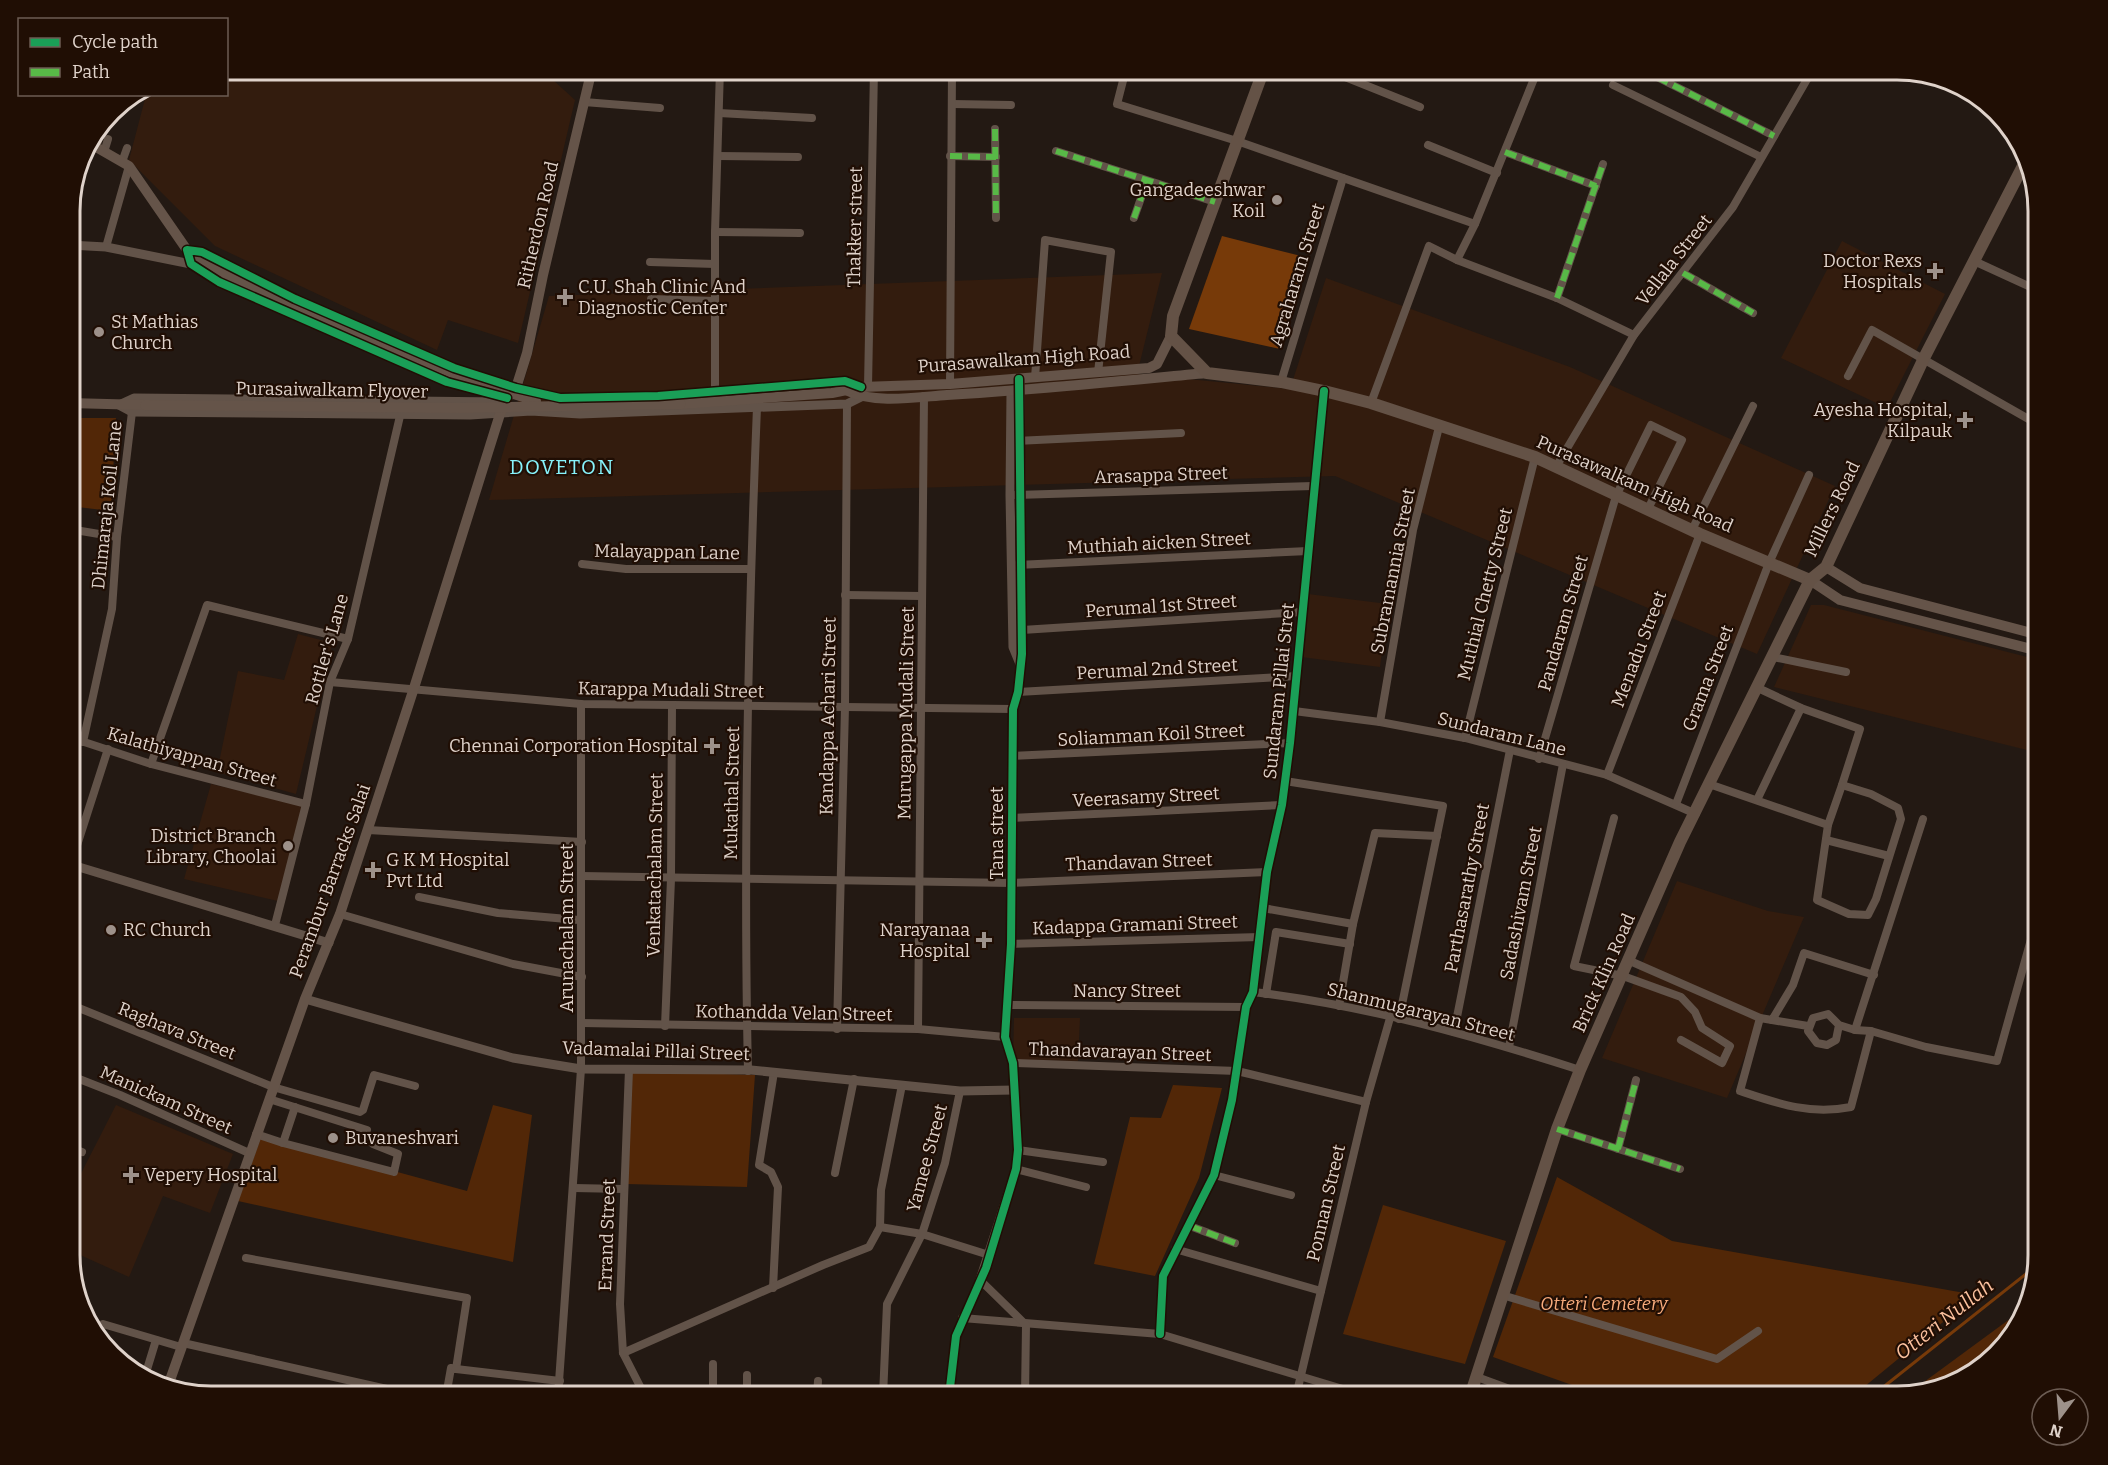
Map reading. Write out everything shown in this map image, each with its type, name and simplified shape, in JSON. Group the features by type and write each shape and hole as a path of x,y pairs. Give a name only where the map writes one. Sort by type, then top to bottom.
{"main road":[{"name":"Ritherdon Road","path":"516,388 527,353 589,80"},
{"name":"Purasawalkam High Road","path":"863,390 1098,373 1149,368 1157,364 1171,336 1173,316 1259,80"},
{"path":"96,147 125,164"},
{"name":"Purasaiwalkam Flyover","path":"125,164 187,250 206,265 309,314 440,369 545,404"},
{"name":"Millers Road","path":"1810,580 1826,567 1924,358 2023,171"},
{"path":"1171,336 1207,373"},
{"name":"Purasawalkam High Road","path":"863,390 924,396 1016,391 1207,373 1281,382 1324,391 1535,457 1696,532 1810,580 1839,600 2028,648"},
{"name":"Perambur Barracks Salai","path":"170,1380 305,999 340,914 500,414 506,400 516,388"},
{"name":"Purasaiwalkam Flyover","path":"80,403 459,408 545,404 586,407 681,404 863,390"},
{"path":"1826,567 1860,588 2028,632"},
{"name":"Brick Klin Road","path":"1474,1385 1557,1129 1580,1070 1630,961 1680,842 1696,814 1810,580"}],"street":[{"path":"716,392 715,232 720,80"},
{"name":"Thakker street","path":"863,390 874,80"},
{"path":"950,384 952,80"},
{"path":"1123,80 1116,103 1237,141 1475,224"},
{"path":"1352,80 1420,107"},
{"path":"1457,260 1497,173 1534,80"},
{"path":"1663,80 1774,136"},
{"name":"Vellala Street","path":"1556,467 1634,335 1733,207 1807,80"},
{"path":"1613,85 1761,157"},
{"path":"584,102 660,108"},
{"path":"952,104 1011,105"},
{"path":"718,113 812,118"},
{"path":"995,129 996,218"},
{"path":"97,146 104,137"},
{"path":"1428,146 1497,173"},
{"path":"106,247 127,148"},
{"path":"1056,151 1215,202"},
{"path":"1505,152 1596,186"},
{"path":"717,156 798,157"},
{"path":"950,156 996,157"},
{"path":"1557,298 1603,164"},
{"name":"Agraharam Street","path":"1281,382 1343,178"},
{"path":"1134,218 1147,181"},
{"path":"715,232 800,233"},
{"path":"1035,378 1045,240 1111,252 1098,373"},
{"path":"80,246 106,247 191,264 219,282 447,382 506,400"},
{"path":"1371,404 1429,246 1457,260 1557,298 1634,335"},
{"path":"119,405 132,412 400,416 500,414 531,411 580,414 847,404 863,390 845,381 716,392 596,399 560,398 516,388 454,368 295,299 202,252 187,250 191,264"},
{"path":"1974,261 2028,286"},
{"path":"650,262 715,264"},
{"path":"1683,273 1753,313"},
{"path":"651,299 716,301"},
{"path":"1848,376 1872,330 2028,419"},
{"path":"447,382 454,368"},
{"name":"Tana street","path":"980,1280 1016,1169 1018,1150 1013,1063 1005,1037 1011,944 1013,709 1018,692 1022,630 1023,564 1015,441 1016,391 1019,379"},
{"path":"470,415 477,391"},
{"name":"Sundaram Pillai Stret","path":"1160,1334 1163,1276 1214,1175 1237,1071 1246,1007 1253,992 1267,872 1282,805 1294,711 1313,486 1324,391"},
{"name":"Murugappa Mudali Street","path":"918,1029 924,396"},
{"path":"119,405 134,398 475,402 506,400"},
{"name":"Kandappa Achari Street","path":"837,1029 845,707 847,404"},
{"name":"Menadu Street","path":"1607,776 1696,532 1753,406"},
{"name":"Mukathal Street","path":"748,1071 745,879 750,568 757,408"},
{"name":"Dhimaraja Koil Lane","path":"83,742 112,609 117,537 132,412"},
{"name":"Rottler's Lane","path":"274,924 306,804 330,682 348,639 400,416"},
{"name":"Pandaram Street","path":"1539,759 1616,496 1651,425 1682,440 1648,509"},
{"name":"Subramannia Street","path":"1380,722 1413,530 1438,427"},
{"path":"1020,664 1013,647 1010,495 1015,441 1181,433"},
{"name":"Muthial Chetty Street","path":"1465,738 1535,457"},
{"name":"Grama Street","path":"1676,804 1768,563 1809,475"},
{"name":"Arasappa Street","path":"1010,495 1313,486"},
{"path":"80,531 117,537"},
{"name":"Muthiah aicken Street","path":"1012,566 1308,551"},
{"name":"Malayappan Lane","path":"582,564 626,569 750,568"},
{"path":"844,595 922,596"},
{"path":"151,764 207,605 348,639"},
{"name":"Perumal 1st Street","path":"1022,630 1302,612"},
{"path":"1773,657 1846,672"},
{"name":"Perumal 2nd Street","path":"1018,692 1297,676"},
{"name":"Karappa Mudali Street","path":"330,682 581,704 1013,709"},
{"path":"1758,688 1801,708 1860,729 1828,825 1816,900 1849,914 1868,915 1876,899 1901,819 1898,808 1871,794 1842,785"},
{"name":"Arunachalam Street","path":"559,1385 581,1069 582,977 579,920 582,876 581,704"},
{"name":"Venkatachalam Street","path":"665,1026 671,879 672,705"},
{"path":"1757,800 1801,708"},
{"name":"Sundaram Lane","path":"1294,711 1380,722 1465,738 1607,776 1696,814"},
{"name":"Kalathiyappan Street","path":"80,741 151,764 306,804"},
{"name":"Soliamman Koil Street","path":"1013,756 1290,743"},
{"path":"80,834 108,749"},
{"name":"Parthasarathy Street","path":"1454,1032 1510,750"},
{"name":"Sadashivam Street","path":"1509,1047 1563,764"},
{"path":"1285,782 1443,806 1399,1019"},
{"path":"1709,784 1828,825"},
{"name":"Veerasamy Street","path":"1012,818 1282,805"},
{"path":"1614,818 1574,966 1623,976 1681,997 1695,1012 1702,1028 1730,1046 1722,1063 1681,1040"},
{"path":"1855,1029 1923,819"},
{"path":"368,830 582,842"},
{"path":"1339,1006 1353,924 1375,833 1437,836"},
{"path":"1826,840 1889,856"},
{"path":"80,867 274,924 329,944"},
{"name":"Thandavan Street","path":"582,876 1012,883 1267,872"},
{"path":"419,897 498,913 579,920"},
{"path":"1263,908 1353,924"},
{"path":"340,914 513,964 582,977"},
{"path":"1266,994 1276,932 1350,944"},
{"name":"Kadappa Gramani Street","path":"1011,944 1260,937"},
{"path":"1839,1024 1836,1040 1827,1045 1812,1040 1808,1026 1813,1018 1822,1014 1833,1016 1839,1024 1855,1029 1871,1031 1926,1047 1997,1061 2028,950"},
{"path":"1772,1020 1793,985 1804,953 1874,975"},
{"path":"1630,961 1760,1018 1808,1026"},
{"name":"Shanmugarayan Street","path":"1253,992 1339,1006 1454,1032 1580,1070"},
{"name":"Vadamalai Pillai Street","path":"305,999 513,1058 581,1069 774,1072 960,1090 1014,1090"},
{"name":"Nancy Street","path":"1008,1005 1246,1007"},
{"name":"Raghava Street","path":"80,1008 273,1087 360,1112 363,1110 374,1075 415,1086"},
{"name":"Ponnan Street","path":"1299,1385 1366,1102 1390,1018"},
{"path":"1760,1018 1740,1091 1793,1107 1825,1112 1851,1107 1871,1031"},
{"name":"Kothandda Velan Street","path":"582,1023 918,1029 1005,1037"},
{"name":"Thandavarayan Street","path":"1013,1063 1237,1071 1366,1102"},
{"name":"Errand Street","path":"629,1069 620,1304 623,1353 639,1385"},
{"path":"773,1288 778,1187 771,1172 759,1165 774,1072"},
{"name":"Manickam Street","path":"80,1079 249,1153"},
{"path":"835,1173 854,1079"},
{"path":"1618,1149 1636,1080"},
{"path":"623,1353 823,1264 870,1247 880,1227 881,1190 902,1085"},
{"name":"Yamee Street","path":"883,1385 887,1304 922,1234 945,1163 960,1090"},
{"path":"256,1134 394,1172 398,1166 398,1154 370,1142 365,1137 367,1130 269,1099"},
{"path":"284,1143 295,1107"},
{"path":"1557,1129 1680,1169"},
{"path":"1018,1150 1103,1162"},
{"path":"1016,1169 1086,1187"},
{"path":"1214,1175 1291,1195"},
{"path":"574,1188 623,1189"},
{"path":"1190,1226 1235,1243"},
{"path":"880,1227 922,1234 989,1255"},
{"path":"1175,1249 1321,1291"},
{"path":"246,1258 467,1298 456,1369"},
{"path":"950,1385 956,1336 980,1280 1026,1325 1025,1385"},
{"path":"1502,1295 1717,1359 1758,1331"},
{"path":"962,1318 1026,1325 1160,1334 1332,1385"},
{"path":"101,1325 103,1324 156,1340 367,1385"},
{"path":"147,1369 156,1340"},
{"path":"713,1364 713,1385"},
{"path":"448,1385 451,1368 560,1381"},
{"path":"747,1376 747,1385"},
{"path":"1477,1377 1499,1385"},
{"path":"818,1381 818,1385"}],"shaded area":[{"path":"228,80 553,80 575,100 518,343 448,320 437,350 215,246 129,160 145,97 228,96"},
{"path":"1222,236 1309,258 1280,349 1189,329"},
{"path":"1842,241 1945,294 1887,408 1781,358"},
{"path":"1162,273 1137,374 1290,389 1326,278 1570,367 1835,486 1757,654 1335,476 489,500 549,296"},
{"path":"1308,594 1388,604 1380,667 1301,657"},
{"path":"1811,605 1824,605 2028,657 2028,750 1774,687"},
{"path":"298,634 332,643 296,794 217,772 238,671 284,680"},
{"path":"211,784 302,805 278,901 184,879"},
{"path":"1677,881 1768,911 1804,917 1727,1098 1602,1058"},
{"path":"1014,1018 1080,1018 1078,1061 1013,1060"},
{"path":"116,1105 233,1154 210,1213 163,1196 129,1277 80,1255 80,1175"}],"green space":[{"path":"80,418 116,418 111,511 80,507"},
{"path":"631,1071 755,1075 747,1187 626,1184"},
{"path":"1173,1085 1222,1088 1199,1178 1155,1276 1094,1264 1130,1117 1161,1118"},
{"path":"493,1105 532,1115 513,1262 238,1201 262,1135 467,1191"},
{"name":"Otteri Cemetery","path":"1557,1177 1672,1241 1976,1295 1866,1385 1572,1385 1493,1357"},
{"path":"1383,1205 1506,1241 1465,1364 1343,1334"},
{"path":"2012,1317 1996,1341 1984,1353 1956,1372 1923,1383"}],"waterway":[{"name":"Otteri Nullah","path":"1886,1385 2027,1273"}],"marked path":[{"path":"1663,80 1774,136"},
{"path":"995,129 996,218"},
{"path":"1056,151 1215,202"},
{"path":"1505,152 1596,186"},
{"path":"950,156 996,157"},
{"path":"1557,298 1603,164"},
{"path":"1134,218 1147,181"},
{"path":"1683,273 1753,313"},
{"path":"1618,1149 1636,1080"},
{"path":"1557,1129 1680,1169"},
{"path":"1190,1226 1235,1243"}],"cycle path":[{"path":"507,398 447,382 219,282 191,264 187,250 202,252 295,299 454,368 516,388 560,398 658,396 845,381 861,387"},
{"path":"950,1385 956,1336 986,1268 1016,1169 1018,1150 1013,1063 1005,1037 1011,944 1013,709 1018,692 1022,654 1019,379"},
{"path":"1160,1334 1163,1276 1214,1175 1232,1100 1246,1007 1253,992 1267,872 1282,805 1290,743 1324,391"}],"place":[{"name":"Gangadeeshwar Koil","path":"1277,200"},
{"name":"Doctor Rexs Hospitals","path":"1935,271"},
{"name":"C.U. Shah Clinic And Diagnostic Center","path":"565,297"},
{"name":"St Mathias Church","path":"99,332"},
{"name":"Ayesha Hospital, Kilpauk","path":"1965,420"},
{"name":"Chennai Corporation Hospital","path":"712,746"},
{"name":"District Branch Library, Choolai","path":"288,846"},
{"name":"G K M Hospital Pvt Ltd","path":"373,870"},
{"name":"RC Church","path":"111,930"},
{"name":"Narayanaa Hospital","path":"984,940"},
{"name":"Buvaneshvari","path":"333,1138"},
{"name":"Vepery Hospital","path":"131,1175"}],"district":[{"name":"DOVETON","path":"562,467"}]}
